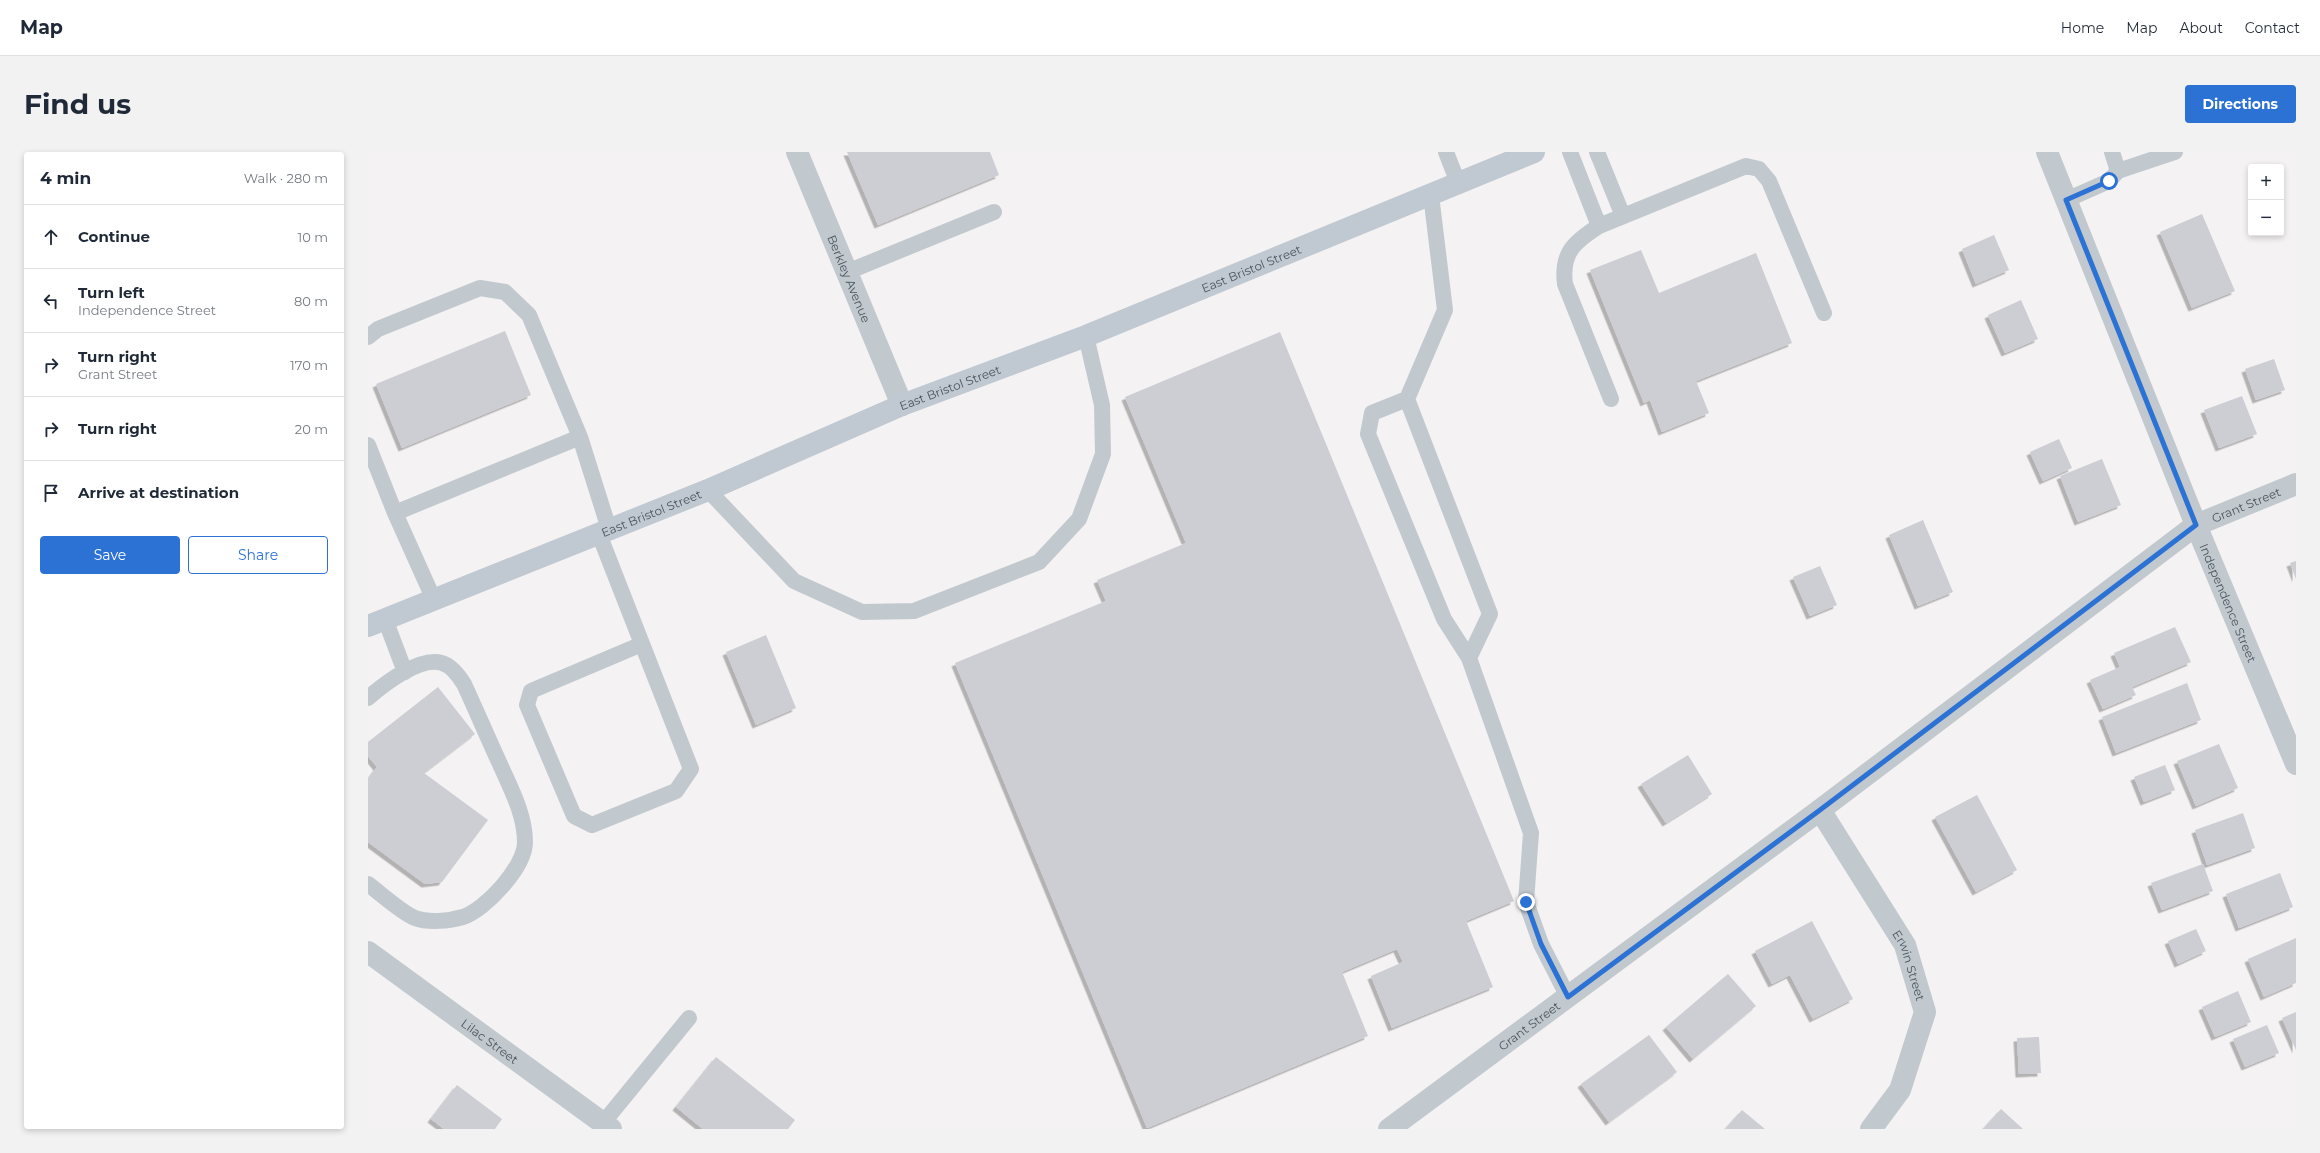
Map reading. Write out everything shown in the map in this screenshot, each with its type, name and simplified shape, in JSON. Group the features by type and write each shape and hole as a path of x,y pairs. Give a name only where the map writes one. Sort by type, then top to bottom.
{"main road":[{"name":"East Bristol Street","path":"376,622 708,490 902,405 1086,336 1534,152"}],"street":[{"name":"Berkley Avenue","path":"797,152 902,405"},
{"name":"Independence Street","path":"2047,152 2196,525 2296,764"},
{"name":"Grant Street","path":"1389,1129 1820,810 2196,525 2296,484"},
{"name":"Erwin Street","path":"1820,810 1905,945 1924,1012 1900,1090 1872,1129"},
{"name":"Lilac Street","path":"368,952 605,1127"}],"lane":[{"path":"1446,152 1458,183"},
{"path":"1570,152 1599,226"},
{"path":"1597,152 1623,216"},
{"path":"2112,152 2118,171"},
{"path":"2066,200 2109,181 2118,171 2175,152"},
{"path":"1611,399 1567,289 1563,269 1567,252 1583,236 1599,226 1746,166 1759,169 1769,181 1824,313"},
{"path":"1432,194 1445,310 1407,399 1490,614 1469,658"},
{"path":"847,272 994,212"},
{"path":"368,337 378,330 480,288 505,292 529,315 580,437 604,532 642,644 691,769 676,791 592,825 574,816 527,705 530,691 642,644"},
{"path":"708,490 794,581 862,612 914,611 1039,562 1079,519 1103,454 1102,405 1086,336"},
{"path":"1407,399 1372,413 1368,434 1444,619 1469,658 1531,833 1526,902 1541,944 1568,997"},
{"path":"395,513 580,437"},
{"path":"368,444 395,513 434,600"},
{"path":"376,622 406,672"},
{"path":"368,698 388,681 425,664 442,662 455,671 464,684 513,795 522,820 525,843 520,861 504,884 486,902 464,916 440,921 415,918 368,884"},
{"path":"605,1127 689,1018"}],"building":[{"path":"847,152 990,152 999,175 878,225"},
{"path":"2202,214 2235,291 2192,308 2160,232"},
{"path":"1994,235 2009,270 1976,284 1962,249"},
{"path":"1641,250 1659,293 1756,253 1792,343 1696,381 1709,413 1662,432 1650,400 1644,403 1590,270"},
{"path":"2021,300 2038,339 2005,353 1988,315"},
{"path":"505,331 531,395 402,448 376,384"},
{"path":"1280,332 1514,901 1466,921 1493,987 1392,1028 1371,976 1403,962 1397,949 1342,972 1368,1036 1147,1128 955,663 1106,601 1097,580 1186,543 1125,397"},
{"path":"2274,359 2285,390 2256,400 2245,369"},
{"path":"2242,396 2257,434 2219,448 2204,410"},
{"path":"2059,439 2072,468 2043,481 2030,452"},
{"path":"2102,459 2121,505 2078,522 2060,476"},
{"path":"1923,520 1953,592 1918,606 1889,535"},
{"path":"2296,561 2296,579 2290,563"},
{"path":"1820,566 1837,605 1810,616 1793,577"},
{"path":"2175,627 2191,662 2132,687 2136,695 2103,709 2090,680 2120,667 2114,653"},
{"path":"766,635 796,708 756,725 726,652"},
{"path":"2187,683 2201,720 2116,753 2102,717"},
{"path":"438,687 475,734 424,773 488,820 442,882 425,884 368,842 368,779 377,767 368,756 368,742"},
{"path":"2219,744 2238,788 2196,806 2177,761"},
{"path":"1688,755 1712,794 1666,823 1641,784"},
{"path":"2165,765 2175,790 2144,802 2134,777"},
{"path":"1977,795 2017,870 1976,892 1935,817"},
{"path":"2243,813 2255,848 2207,865 2195,830"},
{"path":"2203,864 2213,891 2162,910 2151,883"},
{"path":"2280,873 2293,907 2239,928 2226,894"},
{"path":"1812,921 1853,999 1813,1019 1790,975 1772,984 1755,951"},
{"path":"2196,929 2206,951 2178,964 2168,941"},
{"path":"2296,938 2296,983 2264,997 2248,959"},
{"path":"1728,974 1756,1006 1693,1059 1666,1027"},
{"path":"2238,991 2251,1022 2215,1037 2202,1007"},
{"path":"2296,1012 2296,1050 2282,1018"},
{"path":"2267,1025 2279,1053 2245,1067 2233,1039"},
{"path":"1649,1035 1677,1072 1609,1122 1581,1084"},
{"path":"2039,1037 2041,1073 2019,1074 2017,1038"},
{"path":"716,1057 795,1120 788,1129 703,1129 676,1107"},
{"path":"457,1085 502,1119 495,1129 444,1129 431,1119"},
{"path":"2001,1109 2023,1129 1983,1129"},
{"path":"1742,1110 1765,1129 1725,1129"}],"route":[{"path":"1526,902 1541,944 1568,997 1820,810 2196,525 2066,200 2109,181"}]}
